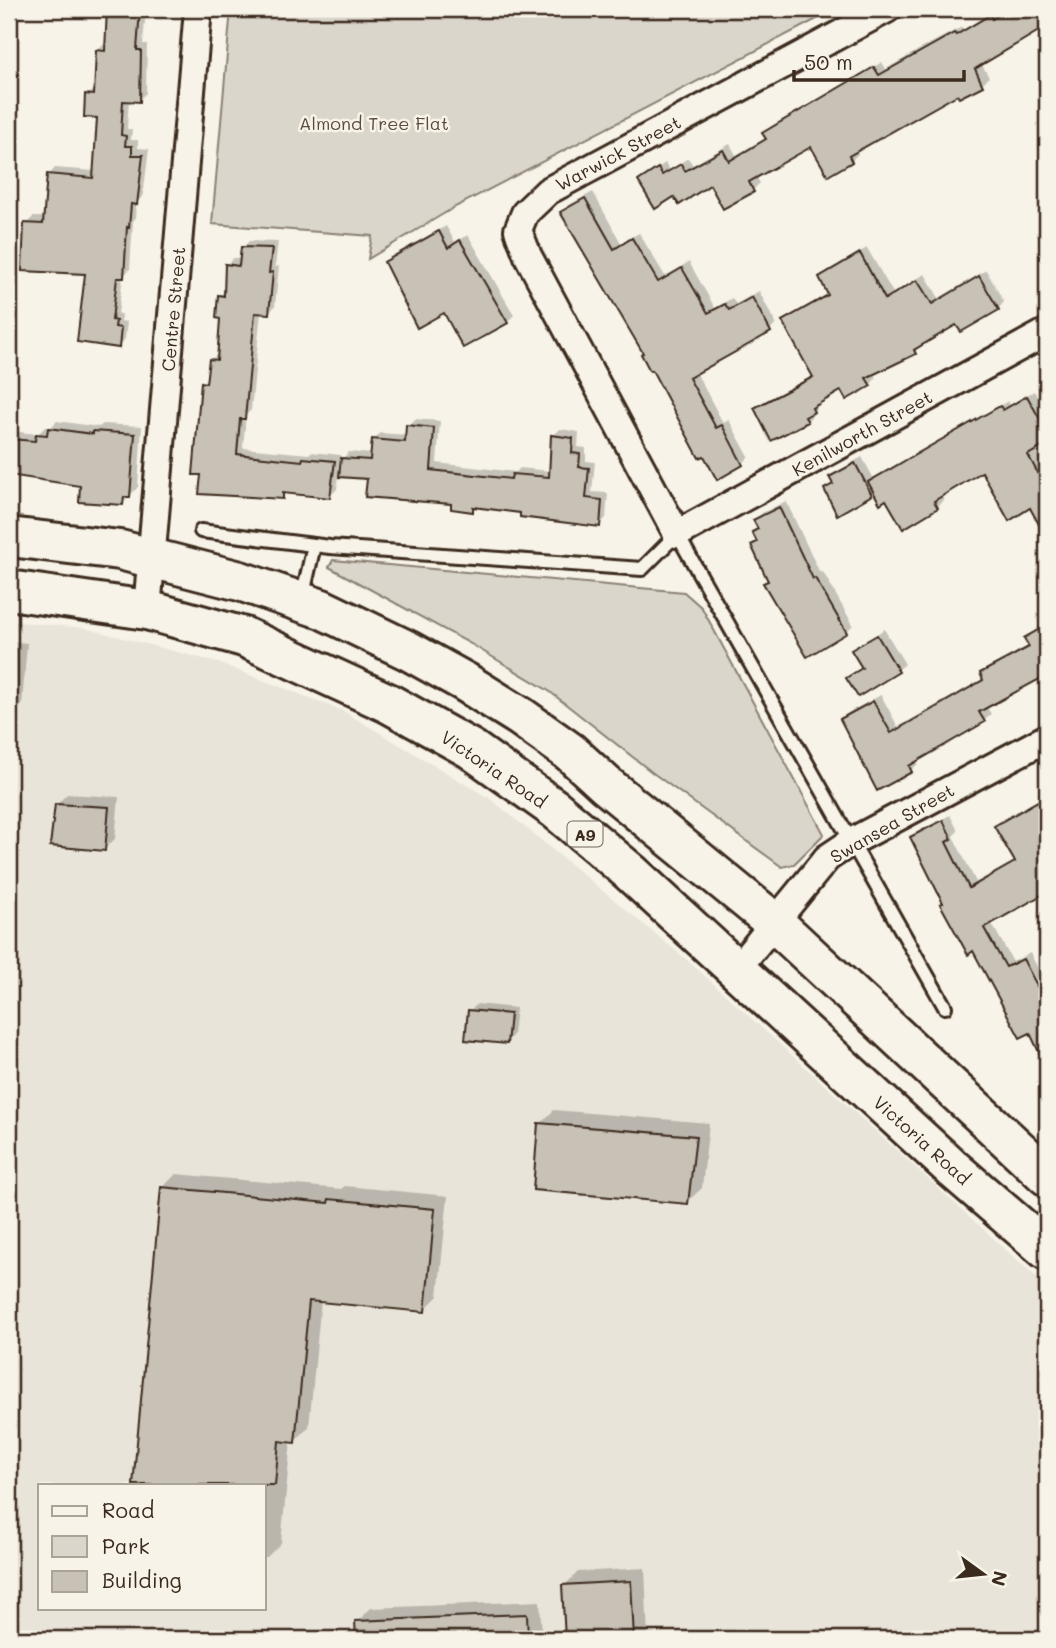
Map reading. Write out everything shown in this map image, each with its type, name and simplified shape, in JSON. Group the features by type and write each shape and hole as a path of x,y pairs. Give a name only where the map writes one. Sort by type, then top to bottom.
{"highway":[{"path":"9,537 120,550 152,557 240,581 322,609 409,651 522,717 570,752 606,785 775,923 1046,1173"},
{"name":"Victoria Road","path":"9,590 147,610 244,637 388,703 471,750 555,809 630,872 952,1168 1047,1250"}],"street":[{"name":"Centre Street","path":"147,610 198,9"},
{"name":"Warwick Street","path":"677,534 528,256 518,230 525,213 548,191 887,9"},
{"name":"Kenilworth Street","path":"677,534 1047,332"},
{"name":"Swansea Street","path":"735,971 827,858 851,842 1047,738"}],"lane":[{"path":"201,531 314,545 642,569 677,534 945,1007"},
{"path":"301,602 314,545"}],"shaded area":[{"path":"9,621 84,628 216,662 343,711 492,800 686,959 1047,1287 1047,1639 9,1639"}],"green space":[{"name":"Almond Tree Flat","path":"231,9 836,9 455,207 368,259 372,236 212,224"},
{"path":"333,560 684,592 702,608 824,834 794,864 782,867 653,773 549,691 471,644 329,567"}],"building":[{"path":"107,9 140,9 137,50 141,50 140,102 123,101 121,135 126,136 125,146 132,146 132,155 143,155 137,205 131,204 129,228 127,227 124,278 117,278 112,320 116,321 115,327 121,328 119,348 77,342 85,274 22,271 24,223 43,224 47,174 93,178 97,118 84,117 85,94 94,95 96,50 105,51"},
{"path":"1009,9 1047,9 1047,26 975,69 983,86 959,98 957,95 849,156 852,162 828,176 811,147 749,182 754,192 723,209 710,185 679,205 674,197 655,209 638,181 658,168 662,175 681,164 685,171 723,150 729,161 766,139 762,133 874,67 879,75 954,33 956,35 990,15 992,19"},
{"path":"585,198 614,249 632,238 658,282 682,268 708,313 725,304 729,310 752,297 771,332 689,378 716,428 722,425 743,465 717,480 704,456 699,458 652,370 650,371 641,354 643,353 560,212"},
{"path":"439,231 448,248 460,240 508,323 463,348 444,313 417,328 384,262"},
{"path":"241,247 272,248 269,273 273,272 269,314 255,313 245,419 240,419 237,454 302,461 303,458 335,461 330,498 283,493 283,499 199,494 201,475 193,475 201,382 206,383 209,359 217,360 220,319 216,318 218,295 224,296 225,264 239,266"},
{"path":"860,253 885,299 917,280 932,304 979,276 999,310 961,332 956,325 914,350 916,354 866,378 871,386 846,400 841,391 812,408 814,412 805,417 808,422 771,441 754,408 813,377 782,321 828,295 819,277"},
{"path":"1027,396 1041,421 1047,418 1047,444 1028,455 1047,490 1047,539 1030,508 1009,521 982,472 934,501 938,508 903,529 886,500 880,504 868,482 1000,406 1003,410"},
{"path":"406,425 434,428 431,470 511,479 512,474 549,477 551,435 573,438 572,453 580,454 579,467 589,468 586,498 602,500 600,527 520,517 520,513 473,507 473,512 451,509 451,504 365,497 367,479 339,477 341,458 370,460 372,439 405,442"},
{"path":"48,428 93,434 93,431 135,434 130,497 124,497 123,505 79,502 80,486 9,475 9,439 35,441 36,434 47,435"},
{"path":"855,463 872,495 837,515 824,489 833,484 829,477"},
{"path":"779,507 813,579 815,578 847,633 807,657 763,583 768,581 751,545 757,542 752,532 758,529 753,520"},
{"path":"1047,625 1047,680 1045,676 979,712 985,722 909,766 912,772 877,791 840,719 873,701 891,733 983,680 980,673 1029,647 1024,638"},
{"path":"877,635 899,672 858,697 846,678 862,668 851,650"},
{"path":"1038,801 1047,818 1047,892 984,928 1006,967 1023,959 1047,1005 1047,1069 1030,1033 1020,1038 973,951 968,955 940,904 943,903 910,837 943,820 952,839 946,842 969,888 1015,862 994,826"},
{"path":"55,804 109,807 105,851 50,846"},
{"path":"468,1010 510,1014 507,1044 465,1040"},
{"path":"538,1123 696,1136 688,1204 533,1190"},
{"path":"161,1187 328,1203 329,1199 435,1209 425,1312 309,1301 295,1443 279,1441 275,1485 133,1484"},
{"path":"631,1581 634,1639 565,1639 562,1585"},
{"path":"527,1614 528,1639 356,1639 355,1621"}]}
